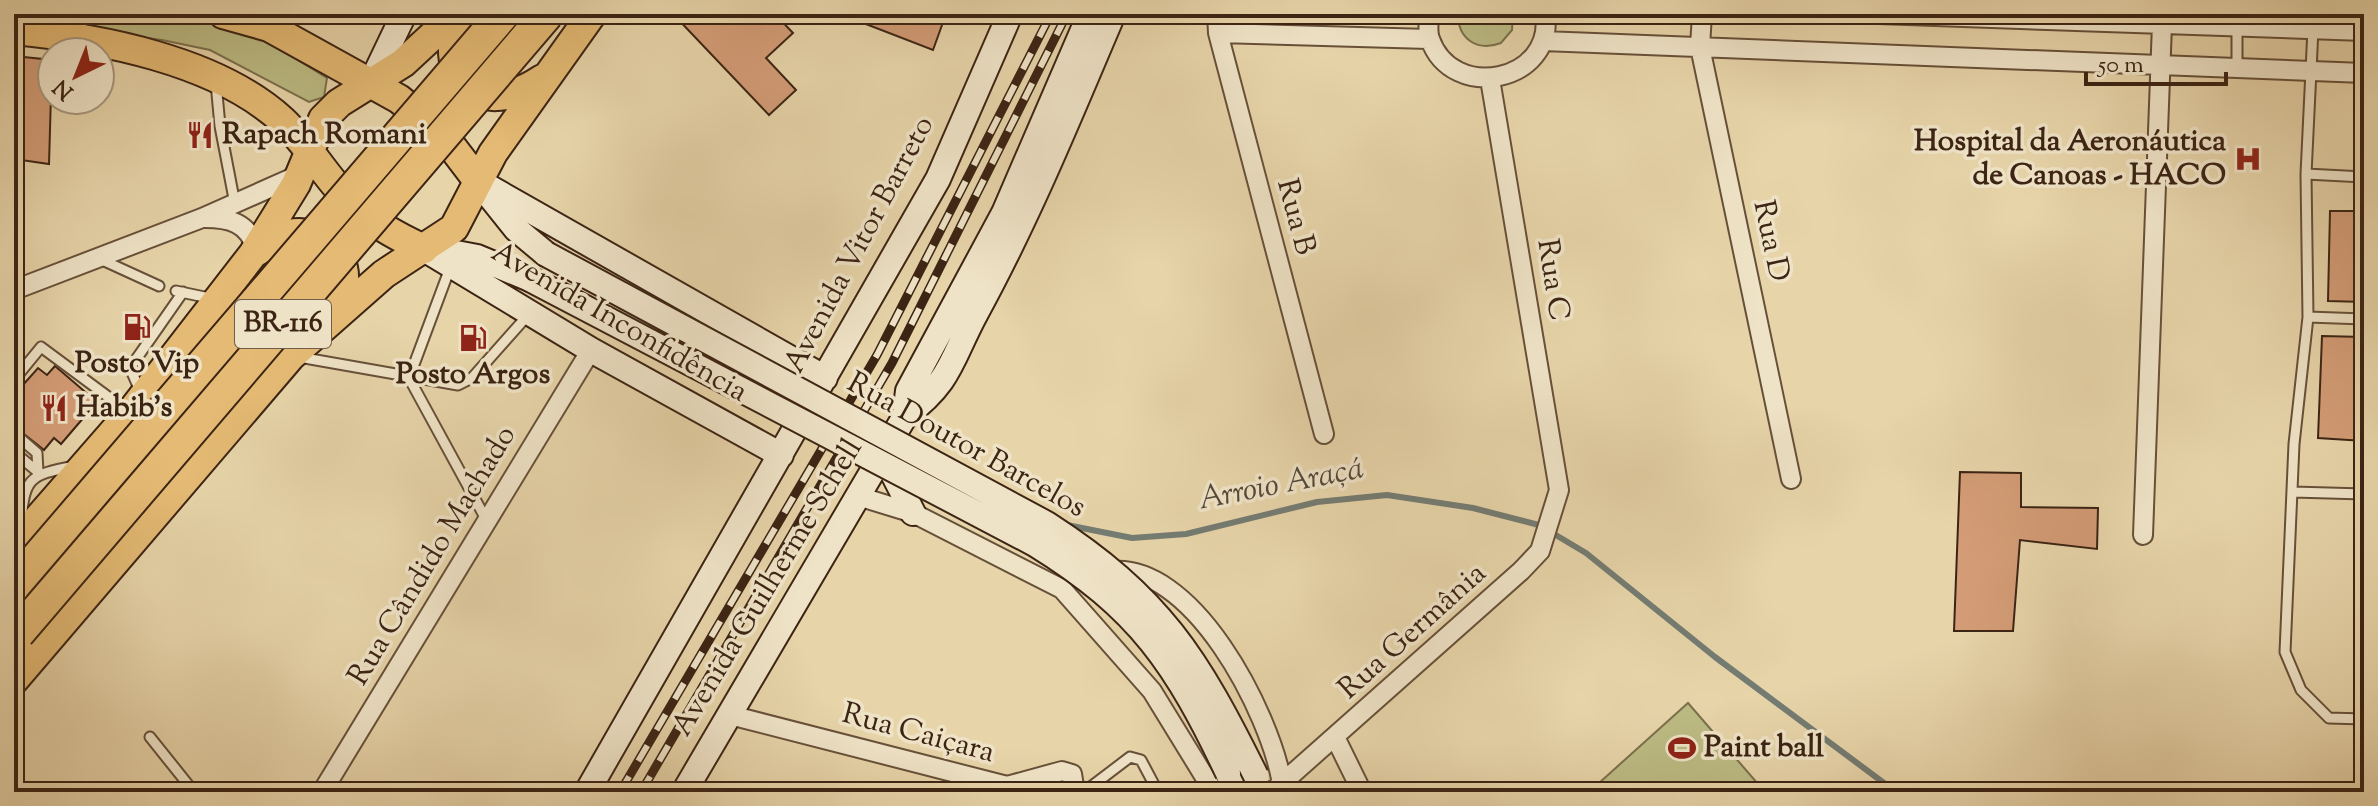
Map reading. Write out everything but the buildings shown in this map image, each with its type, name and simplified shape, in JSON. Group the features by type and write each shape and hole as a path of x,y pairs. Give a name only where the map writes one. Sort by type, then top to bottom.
{"highway":[{"name":"BR-116","path":"14,585 503,14"},
{"name":"BR-116","path":"18,633 547,14"}],"main road":[{"name":"Avenida Inconfidência","path":"223,14 269,27 423,115 443,135 516,229 546,254"},
{"path":"371,83 404,14"},
{"path":"16,543 136,405 255,251 305,163 318,129 331,110 414,53 458,14"},
{"path":"458,14 451,59 458,76 473,90 484,95 506,96 544,78"},
{"path":"14,680 291,356 396,264 446,235 462,217 478,181 544,78 592,14"},
{"name":"Avenida Vitor Barreto","path":"587,792 938,179 1010,14"},
{"name":"Avenida Guilherme Schell","path":"684,792 861,497 905,416 949,371 963,316 1090,14"},
{"name":"Avenida Guilherme Schell","path":"963,316 1024,225 1113,14"},
{"name":"Avenida Inconfidência","path":"14,30 64,24 216,79 270,111 305,163 369,218 591,350 781,455"},
{"name":"Avenida Inconfidência","path":"478,181 825,378"},
{"path":"255,251 289,234 308,233 327,242 339,258 344,275 340,295 326,323"},
{"name":"Avenida Inconfidência","path":"424,249 468,254 530,279"},
{"name":"Rua Doutor Barcelos","path":"546,254 1033,516 1096,556 1136,590 1199,667 1268,786"},
{"name":"Rua Doutor Barcelos","path":"530,279 1035,544 1082,573 1126,610 1180,680 1226,786"},
{"path":"884,456 913,513"}],"street":[{"path":"1429,14 1429,39 1445,61 1458,71 1490,79 1522,68 1543,41 1545,14"},
{"name":"Rua D","path":"1702,14 1700,47 1791,479"},
{"path":"1878,14 2162,24 2216,20 2237,27 2364,31"},
{"path":"1217,23 1429,39"},
{"name":"Rua B","path":"1217,23 1324,434"},
{"path":"2143,535 2162,24"},
{"path":"1543,41 2364,73"},
{"name":"Rua C","path":"1490,79 1556,497"},
{"path":"14,290 235,204 305,163"},
{"path":"202,218 225,219 241,225 255,251"},
{"name":"Rua Cândido Machado","path":"322,792 591,350"},
{"path":"861,497 913,513 1062,589 1152,691 1226,786"},
{"name":"Rua Germânia","path":"1268,786 1336,739 1540,551 1556,497"},
{"path":"1062,589 1109,571 1137,571 1157,581 1187,607 1214,636 1261,714 1274,745 1268,786"},
{"name":"Rua Caiçara","path":"730,715 1007,786 1062,771 1072,774 1075,792"},
{"path":"1336,739 1362,792"}],"lane":[{"path":"2237,27 2237,68"},
{"path":"2313,29 2306,174 2308,317 2293,492 2285,652 2301,690 2329,718 2364,719"},
{"path":"216,79 220,126 235,204"},
{"path":"2306,174 2364,177"},
{"path":"98,258 159,286"},
{"path":"451,265 409,378 487,521"},
{"path":"136,405 130,368 179,292 217,300"},
{"path":"291,356 458,385 472,378 530,313"},
{"path":"2308,317 2364,319"},
{"path":"14,380 41,347 136,405"},
{"path":"14,433 37,453 38,472"},
{"path":"14,452 38,472"},
{"path":"16,543 24,487 38,472 86,464"},
{"path":"14,477 24,487"},
{"path":"2293,492 2364,494"},
{"path":"150,737 194,792"},
{"path":"1084,792 1130,757 1141,760 1158,792"}],"shaded area":[{"path":"14,14 196,14 264,41 327,78 324,97 309,102 210,50 162,40 14,20"},
{"path":"1458,14 1513,14 1512,30 1501,43 1477,44 1465,37"},
{"name":"Paint ball","path":"1688,703 1765,792 1589,792"}],"waterway":[{"name":"Arroio Araçá","path":"1067,525 1132,538 1186,534 1317,502 1387,495 1473,508 1539,525 1586,553 1715,657 1896,792"}],"railway":[{"path":"620,792 877,355 1051,14"},
{"path":"641,792 892,363 1067,14"}],"place":[{"name":"Rapach Romani","path":"200,135"},
{"name":"Hospital da Aeronáutica de Canoas - HACO","path":"2248,159"},
{"name":"Posto Vip","path":"137,327"},
{"name":"Posto Argos","path":"473,338"},
{"name":"Habib's","path":"54,408"},
{"name":"Paint ball","path":"1682,748"}]}
